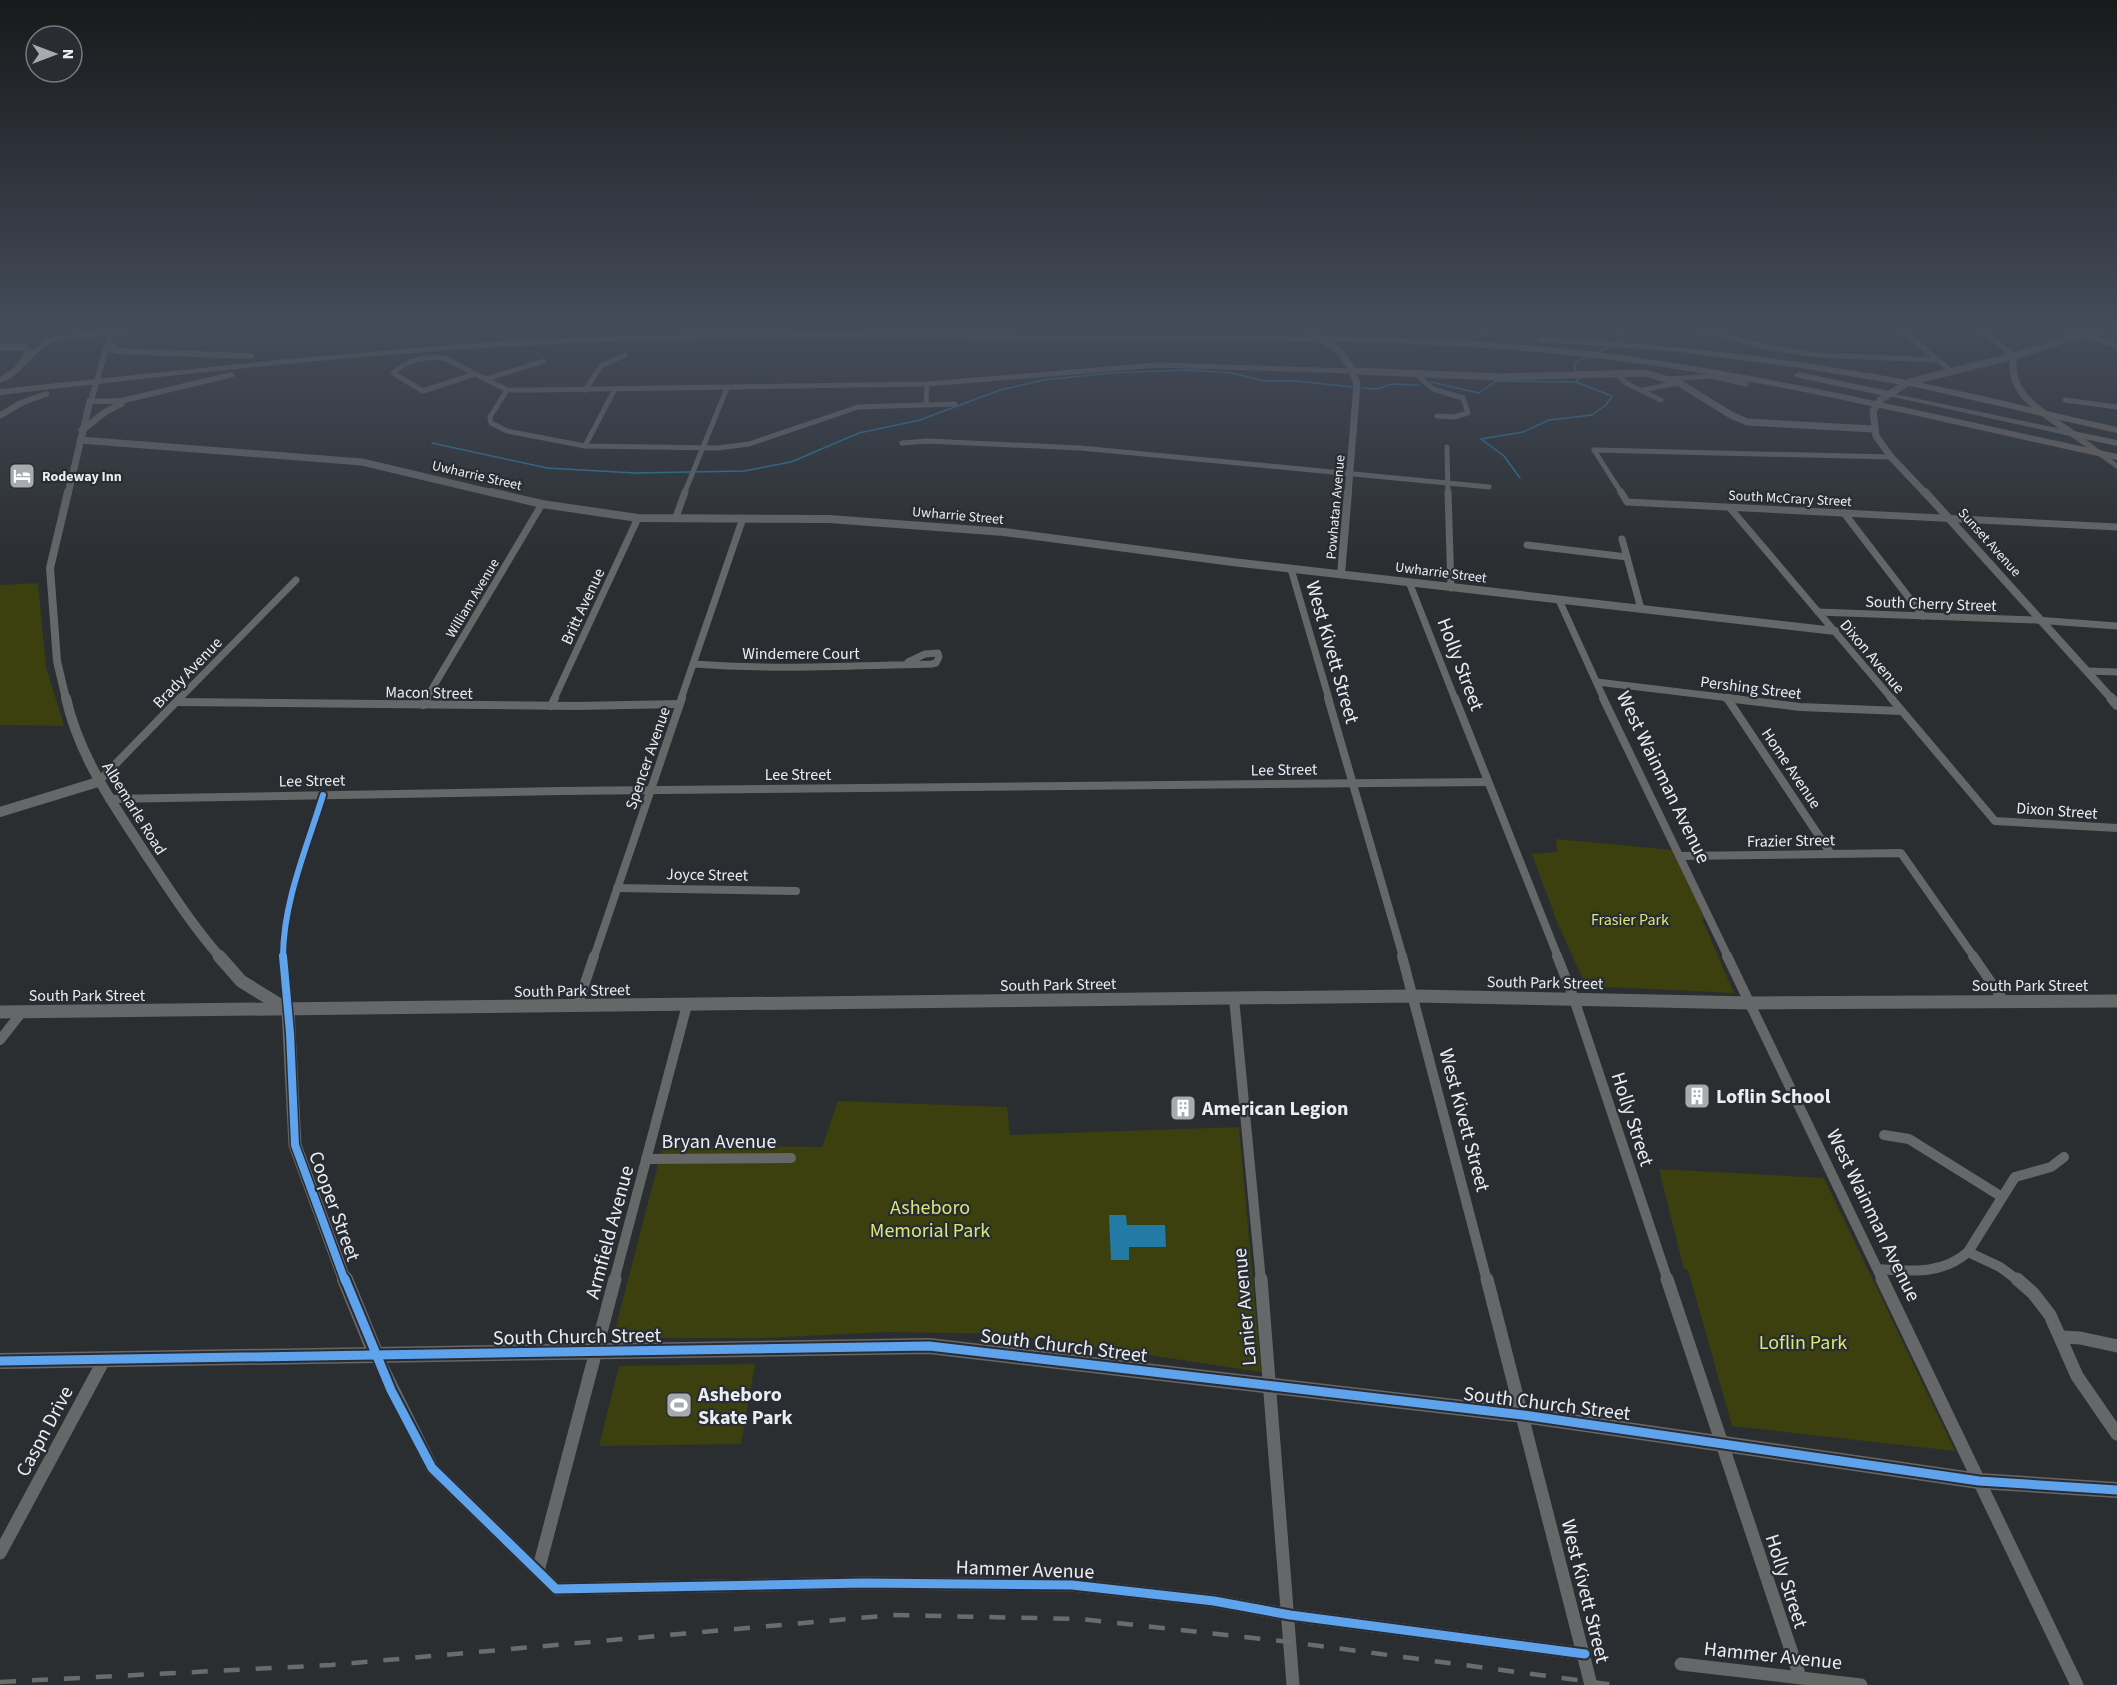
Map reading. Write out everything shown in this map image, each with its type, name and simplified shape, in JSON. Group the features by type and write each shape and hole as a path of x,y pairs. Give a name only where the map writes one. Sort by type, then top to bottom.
{"highway":[{"path":"0,416 15,408"},
{"path":"81,435 105,412 116,408"},
{"path":"1876,408 2115,462"},
{"path":"2018,408 2117,430"},
{"path":"2077,436 2117,444"}],"main road":[{"path":"1949,408 2077,436 2115,462"}],"street":[{"name":"Albemarle Road","path":"88,408 50,568 57,661 70,717 98,782 195,928 242,981 288,1010"},
{"path":"496,408 490,417 494,426 540,439 585,446 700,448 749,444 856,408"},
{"path":"585,446 605,408"},
{"path":"676,517 700,448 718,408"},
{"name":"Powhatan Avenue","path":"1341,574 1356,408"},
{"path":"1437,416 1454,417 1468,413 1466,408"},
{"path":"1719,408 1747,422 1873,429 1873,411 1876,408"},
{"path":"2039,408 2077,436"},
{"name":"Sunset Avenue","path":"1873,429 1880,444 1891,457 1951,518 2117,705"},
{"name":"Uwharrie Street","path":"81,435 362,462 542,504 638,518 830,519 1004,532 1291,569 1835,631"},
{"path":"902,443 927,441 1081,448 1489,487"},
{"path":"1447,447 1450,483 1451,588"},
{"name":"South McCrary Street","path":"1891,457 1594,450 1627,502 2117,527"},
{"name":"William Avenue","path":"423,705 542,504"},
{"name":"Dixon Avenue","path":"1730,508 1995,821"},
{"path":"1844,513 1923,616"},
{"name":"Britt Avenue","path":"551,706 638,518"},
{"name":"Spencer Avenue","path":"577,1007 743,518"},
{"path":"1623,539 1641,609"},
{"path":"1527,545 1627,556"},
{"name":"West Kivett Street","path":"1291,569 1414,996 1585,1654 1591,1685"},
{"name":"Brady Avenue","path":"98,782 296,580"},
{"name":"Holly Street","path":"1409,582 1574,999 1800,1677"},
{"name":"West Wainman Avenue","path":"1559,600 2077,1685"},
{"name":"South Cherry Street","path":"1818,612 2117,626"},
{"name":"Windemere Court","path":"694,664 732,667 834,668 908,662"},
{"path":"2087,670 2117,672"},
{"name":"Pershing Street","path":"1597,682 1847,710 1901,711"},
{"name":"Home Avenue","path":"1727,698 1832,854"},
{"name":"Macon Street","path":"178,702 551,706 679,704"},
{"path":"0,812 98,782"},
{"name":"Lee Street","path":"109,799 650,790 1488,782"},
{"name":"Cooper Street","path":"323,795 288,910 283,936 282,970 288,1010 294,1145 350,1294 376,1355 432,1468 538,1571"},
{"name":"Dixon Street","path":"1995,821 2117,828"},
{"name":"Frazier Street","path":"1681,856 1901,854 2004,1001"},
{"name":"Joyce Street","path":"617,888 796,891"},
{"name":"South Park Street","path":"0,1012 1414,996 1751,1003 2117,1001"},
{"name":"Lanier Avenue","path":"1234,998 1271,1386 1290,1615 1293,1685"},
{"name":"Armfield Avenue","path":"538,1571 687,1005"},
{"path":"0,1040 22,1011"},
{"path":"1884,1135 1909,1139 2002,1197"},
{"path":"1878,1269 1936,1270 1959,1263 2015,1177 2051,1167 2064,1157"},
{"name":"Bryan Avenue","path":"646,1159 791,1158"},
{"path":"1968,1252 2006,1272 2028,1288 2045,1308 2062,1337 2066,1353 2081,1383 2099,1412 2117,1434"},
{"path":"2062,1337 2080,1338 2117,1346"},
{"name":"South Church Street","path":"0,1361 929,1346 1523,1415 1979,1480 2117,1490"},
{"name":"Caspn Drive","path":"1,1553 104,1360"},
{"name":"Hammer Avenue","path":"538,1571 556,1589 864,1583 1072,1585 1214,1601 1290,1615 1585,1654"},
{"name":"Hammer Avenue","path":"1681,1664 1861,1685"}],"green space":[{"path":"38,583 46,667 64,726 0,725 0,585"},
{"name":"Frasier Park","path":"1556,839 1673,850 1705,918 1702,919 1734,993 1586,986 1557,922 1532,854 1557,852"},
{"name":"Asheboro Memorial Park","path":"838,1101 1007,1107 1010,1135 1239,1127 1261,1372 1008,1334 887,1332 765,1338 613,1338 663,1145 822,1147"},
{"name":"Loflin Park","path":"1659,1169 1824,1178 1955,1451 1732,1426 1688,1270 1684,1269"},
{"name":"Asheboro Skate Park","path":"755,1364 741,1444 599,1446 619,1366"}],"water":[{"path":"1109,1215 1126,1215 1127,1225 1165,1225 1166,1247 1129,1247 1129,1260 1111,1260"}],"waterway":[{"path":"432,443 547,468 635,473 744,471 791,462 859,433 920,420 953,408"},
{"path":"1520,478 1504,456 1481,439 1523,432 1549,420 1592,415 1602,408"}],"railway":[{"path":"0,1682 331,1665 893,1615 1080,1619 1290,1642 1615,1685"}],"cycle path":[{"path":"323,795 288,910 283,936 283,970 290,1033 295,1145 358,1315 391,1390 432,1468 556,1589 864,1583 1072,1585 1214,1601 1290,1615 1585,1654"},
{"path":"0,1361 929,1346 1523,1415 1979,1481 2117,1490"}],"place":[{"name":"Rodeway Inn","path":"22,476"},
{"name":"Loflin School","path":"1697,1096"},
{"name":"American Legion","path":"1183,1108"},
{"name":"Asheboro Skate Park","path":"679,1405"}]}
